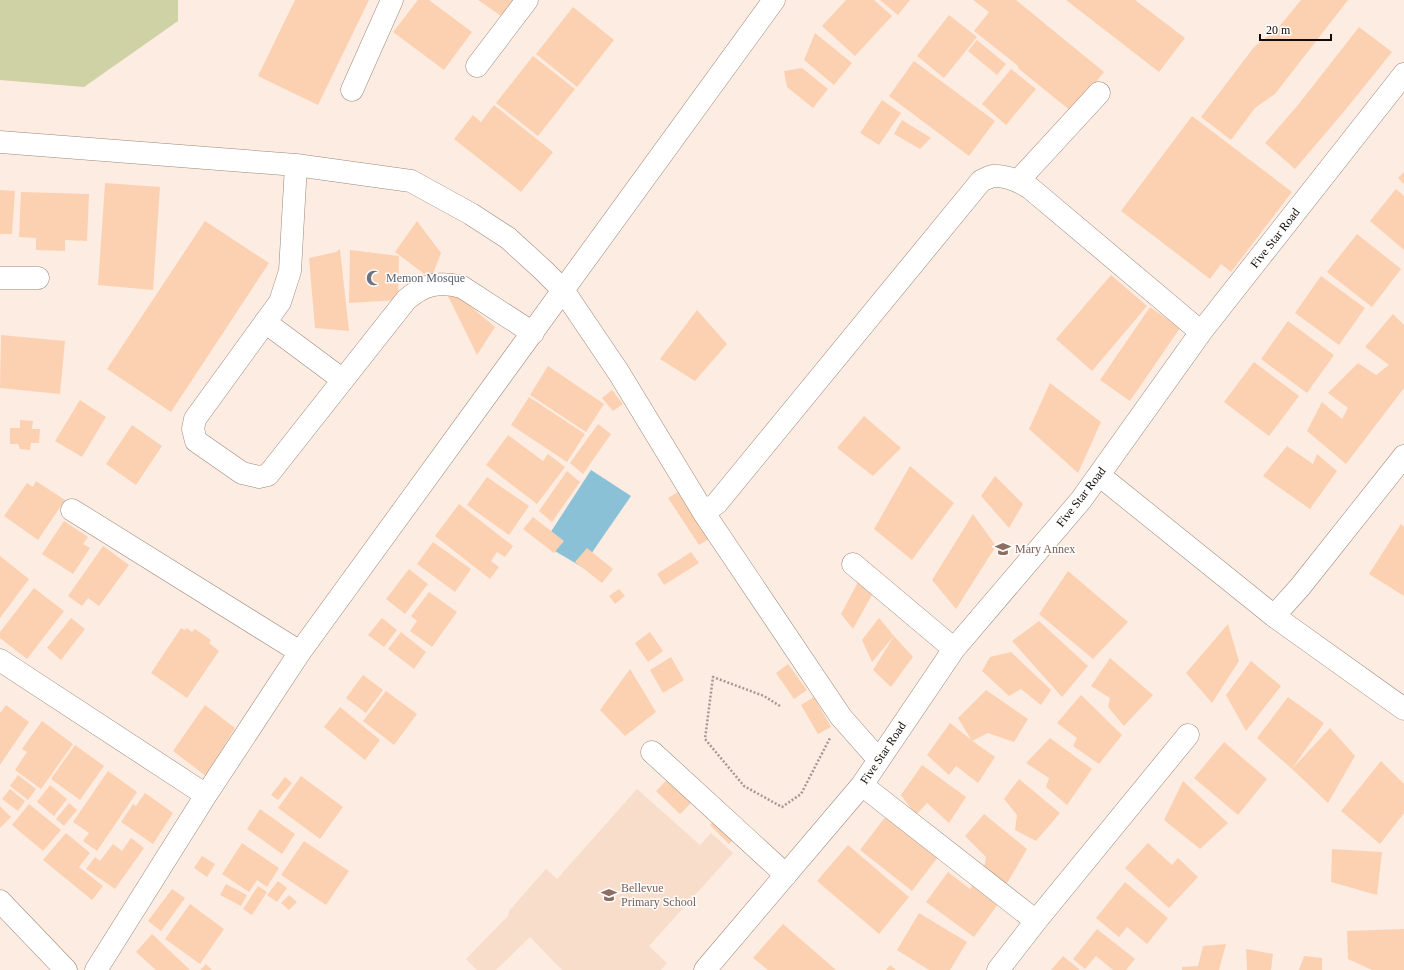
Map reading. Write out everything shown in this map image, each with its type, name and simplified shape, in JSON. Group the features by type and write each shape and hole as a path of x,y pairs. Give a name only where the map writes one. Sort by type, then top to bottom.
{"street":[{"path":"352,90 392,0"},
{"path":"477,66 527,0"},
{"path":"96,970 206,795 300,652 774,0"},
{"name":"Five Star Road","path":"705,970 862,785 954,649 1081,500 1201,332 1404,74"},
{"path":"1018,180 1099,93"},
{"path":"0,142 296,165 411,181 472,214 508,238 544,270 563,290 619,373 704,513 841,716 879,760"},
{"path":"296,165 290,271 280,302 195,419 193,429 196,441 242,473 259,477 268,475 406,300 417,290 438,284 450,284 462,287 533,333"},
{"path":"704,513 722,497 981,181 993,176 1018,180 1030,188 1201,332"},
{"path":"0,278 38,278"},
{"path":"265,322 343,380"},
{"path":"1274,616 1300,587 1404,456"},
{"path":"1099,474 1274,616 1404,709"},
{"path":"72,510 300,652"},
{"path":"853,564 954,649"},
{"path":"0,660 206,795"},
{"path":"998,970 1036,921 1188,735"},
{"path":"652,752 786,875"},
{"path":"862,785 1036,921"},
{"path":"0,901 66,970"}],"path":[{"path":"780,706 764,696 713,677 706,739 744,786 782,807 801,794 841,716"}],"shaded area":[{"name":"Bellevue Primary School","path":"637,789 700,845 711,833 733,853 649,946 667,963 661,970 562,970 530,937 496,970 477,970 466,959 508,916 509,911 546,869 557,879"}],"green space":[{"path":"0,0 178,0 178,21 84,87 0,80"}],"water":[{"path":"591,470 631,496 582,567 543,544"}],"building":[{"path":"295,0 369,0 318,105 258,76"},
{"path":"418,0 429,0 472,32 444,70 393,32"},
{"path":"478,0 518,0 504,18"},
{"path":"846,0 874,0 892,16 855,56 822,26"},
{"path":"880,0 910,0 898,15"},
{"path":"973,0 1016,0 1104,72 1072,112 974,31 989,12"},
{"path":"1066,0 1135,0 1185,38 1159,72"},
{"path":"1301,0 1348,0 1275,94 1255,108 1231,140 1201,117 1254,47 1278,28"},
{"path":"573,7 614,40 577,87 536,54"},
{"path":"949,15 977,37 944,78 917,56"},
{"path":"1359,27 1392,52 1295,169 1265,143 1298,105"},
{"path":"815,33 852,63 834,85 804,60"},
{"path":"977,40 1006,64 997,75 968,51"},
{"path":"533,56 575,89 538,136 496,103"},
{"path":"914,61 995,121 969,156 889,96"},
{"path":"802,68 828,89 813,108 787,87 784,71"},
{"path":"1011,69 1036,89 1006,125 982,104"},
{"path":"882,100 901,113 879,145 860,133"},
{"path":"494,105 553,152 521,192 454,139 473,115 481,122"},
{"path":"1192,116 1292,192 1231,272 1221,264 1210,279 1121,211"},
{"path":"902,120 931,138 920,149 894,134"},
{"path":"1404,172 1404,184 1398,178"},
{"path":"105,183 160,187 153,290 98,285"},
{"path":"1396,189 1404,196 1404,250 1370,221"},
{"path":"0,190 15,191 12,234 0,234"},
{"path":"21,192 89,194 87,241 65,240 65,251 36,250 36,238 19,237"},
{"path":"205,221 269,263 171,412 107,369"},
{"path":"417,221 441,253 431,279 395,252"},
{"path":"1357,234 1401,269 1372,307 1327,272"},
{"path":"340,249 349,331 315,328 309,258 336,252"},
{"name":"Memon Mosque","path":"350,250 399,256 398,300 349,303"},
{"path":"1111,275 1147,306 1092,371 1056,339"},
{"path":"1321,276 1365,308 1339,345 1295,313"},
{"path":"444,288 457,295 495,327 477,355"},
{"path":"1150,307 1180,328 1130,401 1100,380"},
{"path":"697,310 727,344 695,381 660,359"},
{"path":"1393,314 1404,325 1404,388 1346,464 1307,431 1322,402 1342,419 1348,408 1328,393 1358,363 1376,375 1389,365 1365,347"},
{"path":"1288,321 1334,355 1307,393 1261,359"},
{"path":"1,335 65,341 60,394 0,388"},
{"path":"1254,362 1299,396 1269,436 1224,402"},
{"path":"548,366 604,404 586,432 530,395"},
{"path":"1050,383 1101,422 1078,473 1029,429"},
{"path":"612,390 623,404 613,411 602,398"},
{"path":"529,397 585,434 567,462 511,425"},
{"path":"80,400 106,417 82,457 55,441"},
{"path":"864,416 901,448 873,476 837,448"},
{"path":"20,420 33,421 32,429 40,429 39,443 31,443 30,450 20,449 18,444 10,444 10,428 20,428"},
{"path":"598,424 611,434 583,474 570,463"},
{"path":"132,425 162,446 136,485 106,464"},
{"path":"508,435 543,461 548,454 565,467 537,504 486,465"},
{"path":"1287,446 1313,464 1317,454 1337,471 1310,509 1263,476"},
{"path":"910,466 954,503 912,560 874,529"},
{"path":"567,471 580,482 552,522 539,511"},
{"path":"995,476 1023,504 1009,528 981,496"},
{"path":"487,477 529,506 509,535 467,505"},
{"path":"36,481 65,500 38,540 4,516 27,483 33,487"},
{"path":"681,490 712,537 699,545 668,498"},
{"path":"459,504 513,546 505,557 497,552 491,561 499,567 490,579 435,536"},
{"path":"973,514 996,546 956,609 932,580"},
{"path":"533,517 564,541 554,553 523,529"},
{"path":"64,521 88,537 83,544 90,548 73,574 42,554"},
{"path":"1401,524 1404,527 1404,596 1369,574"},
{"path":"433,542 471,569 455,592 417,564"},
{"path":"103,546 129,565 99,606 88,598 82,606 68,596"},
{"path":"587,548 613,569 602,583 575,562"},
{"path":"691,552 699,563 664,585 657,574"},
{"path":"0,556 29,579 0,618"},
{"path":"409,569 428,584 405,614 386,599"},
{"path":"1068,571 1128,622 1093,659 1039,614"},
{"path":"858,582 872,595 853,629 841,614"},
{"path":"34,588 64,611 27,659 0,638 0,632"},
{"path":"619,589 625,596 615,604 609,596"},
{"path":"429,592 457,612 432,647 410,631 417,621 411,616"},
{"path":"71,618 85,629 61,660 47,648"},
{"path":"382,618 397,630 384,647 368,635"},
{"path":"879,618 894,636 872,662 862,640"},
{"path":"1039,621 1088,666 1062,697 1012,641"},
{"path":"1228,624 1239,661 1212,703 1186,673"},
{"path":"181,628 185,630 187,628 192,632 195,629 211,640 209,643 219,651 187,698 151,673"},
{"path":"401,632 426,652 414,669 388,649"},
{"path":"650,632 663,651 648,662 635,643"},
{"path":"894,636 913,657 891,687 873,670"},
{"path":"1011,652 1051,690 1041,705 1021,689 1009,696 982,671 990,657"},
{"path":"671,657 684,680 663,693 650,670"},
{"path":"1110,658 1153,695 1124,726 1108,707 1110,698 1091,686"},
{"path":"1251,661 1281,686 1246,731 1226,695"},
{"path":"788,664 807,690 794,699 776,673"},
{"path":"630,669 656,712 625,736 600,710"},
{"path":"363,675 383,690 366,713 346,698"},
{"path":"986,690 1028,719 1014,742 988,733 972,741 958,718"},
{"path":"386,691 417,714 394,745 363,721"},
{"path":"1081,695 1122,735 1099,764 1073,746 1077,738 1057,723"},
{"path":"814,697 831,727 818,734 801,705"},
{"path":"1288,697 1324,723 1292,769 1257,738"},
{"path":"6,705 29,722 0,765 0,713"},
{"path":"205,705 235,728 206,776 173,751"},
{"path":"340,707 380,740 365,760 324,727"},
{"path":"42,721 73,744 41,789 15,770 27,752 22,749"},
{"path":"950,723 995,757 978,783 956,766 949,775 927,755"},
{"path":"1330,728 1355,756 1328,803 1292,769"},
{"path":"1050,738 1092,769 1067,805 1046,787 1049,778 1026,763"},
{"path":"1224,742 1267,779 1238,815 1194,778"},
{"path":"75,745 104,766 80,800 51,779"},
{"path":"1381,761 1404,784 1404,813 1380,844 1341,811"},
{"path":"922,765 966,797 949,823 927,803 916,815 901,795"},
{"path":"108,771 137,792 97,851 83,841 89,833 73,822"},
{"path":"18,775 36,789 28,800 10,786"},
{"path":"301,776 343,807 320,839 278,808"},
{"path":"671,776 695,799 680,814 656,791"},
{"path":"285,777 292,783 278,800 271,795"},
{"path":"1019,779 1060,813 1036,841 1015,830 1017,815 1004,799"},
{"path":"1183,781 1228,823 1200,849 1164,820"},
{"path":"50,785 67,799 54,816 37,802"},
{"path":"10,789 25,801 18,811 2,799"},
{"path":"145,793 173,813 153,844 121,822 133,804 136,806"},
{"path":"69,803 77,810 64,826 56,819"},
{"path":"29,804 61,830 43,851 12,825"},
{"path":"0,806 11,817 0,828"},
{"path":"260,809 295,834 282,854 247,829"},
{"path":"984,814 1027,849 1006,885 984,869 986,857 965,836"},
{"path":"718,816 737,835 729,844 710,825"},
{"path":"886,816 938,857 912,891 860,850"},
{"path":"66,833 90,853 79,867 103,886 92,900 43,860"},
{"path":"131,838 144,848 115,889 86,869 95,857 100,861 113,844 122,851"},
{"path":"304,841 349,871 326,905 281,875"},
{"path":"242,843 279,868 267,887 257,880 249,892 222,874"},
{"path":"1148,843 1172,865 1178,858 1198,877 1169,908 1125,868"},
{"path":"848,845 909,897 879,934 817,881"},
{"path":"1332,849 1382,852 1377,895 1331,882"},
{"path":"202,856 215,864 207,877 194,868"},
{"path":"948,872 970,889 975,882 1001,900 974,937 926,902"},
{"path":"278,881 287,888 277,902 267,895"},
{"path":"1125,882 1168,918 1147,944 1127,927 1119,937 1096,918"},
{"path":"226,884 247,895 241,906 220,895"},
{"path":"258,886 267,892 252,915 243,909"},
{"path":"172,889 185,898 161,931 148,921"},
{"path":"289,895 297,902 289,910 281,903"},
{"path":"190,904 224,929 200,964 165,939"},
{"path":"919,913 967,942 950,970 929,970 897,950"},
{"path":"783,924 836,970 768,970 753,958"},
{"path":"1097,929 1135,959 1126,970 1113,970 1096,956 1085,969 1073,959"},
{"path":"1404,929 1404,970 1372,970 1348,959 1347,931"},
{"path":"152,934 190,970 156,970 136,952"},
{"path":"1226,944 1219,970 1182,970 1182,967 1198,966 1203,946"},
{"path":"1246,949 1273,954 1271,970 1247,970"},
{"path":"1063,956 1080,970 1051,970"},
{"path":"1304,956 1322,958 1322,970 1299,970"},
{"path":"206,964 212,970 200,970"},
{"path":"890,965 896,970 886,970"}],"place":[{"name":"Memon Mosque","path":"374,278"},
{"name":"Mary Annex","path":"1003,549"},
{"name":"Bellevue Primary School","path":"609,895"}]}
